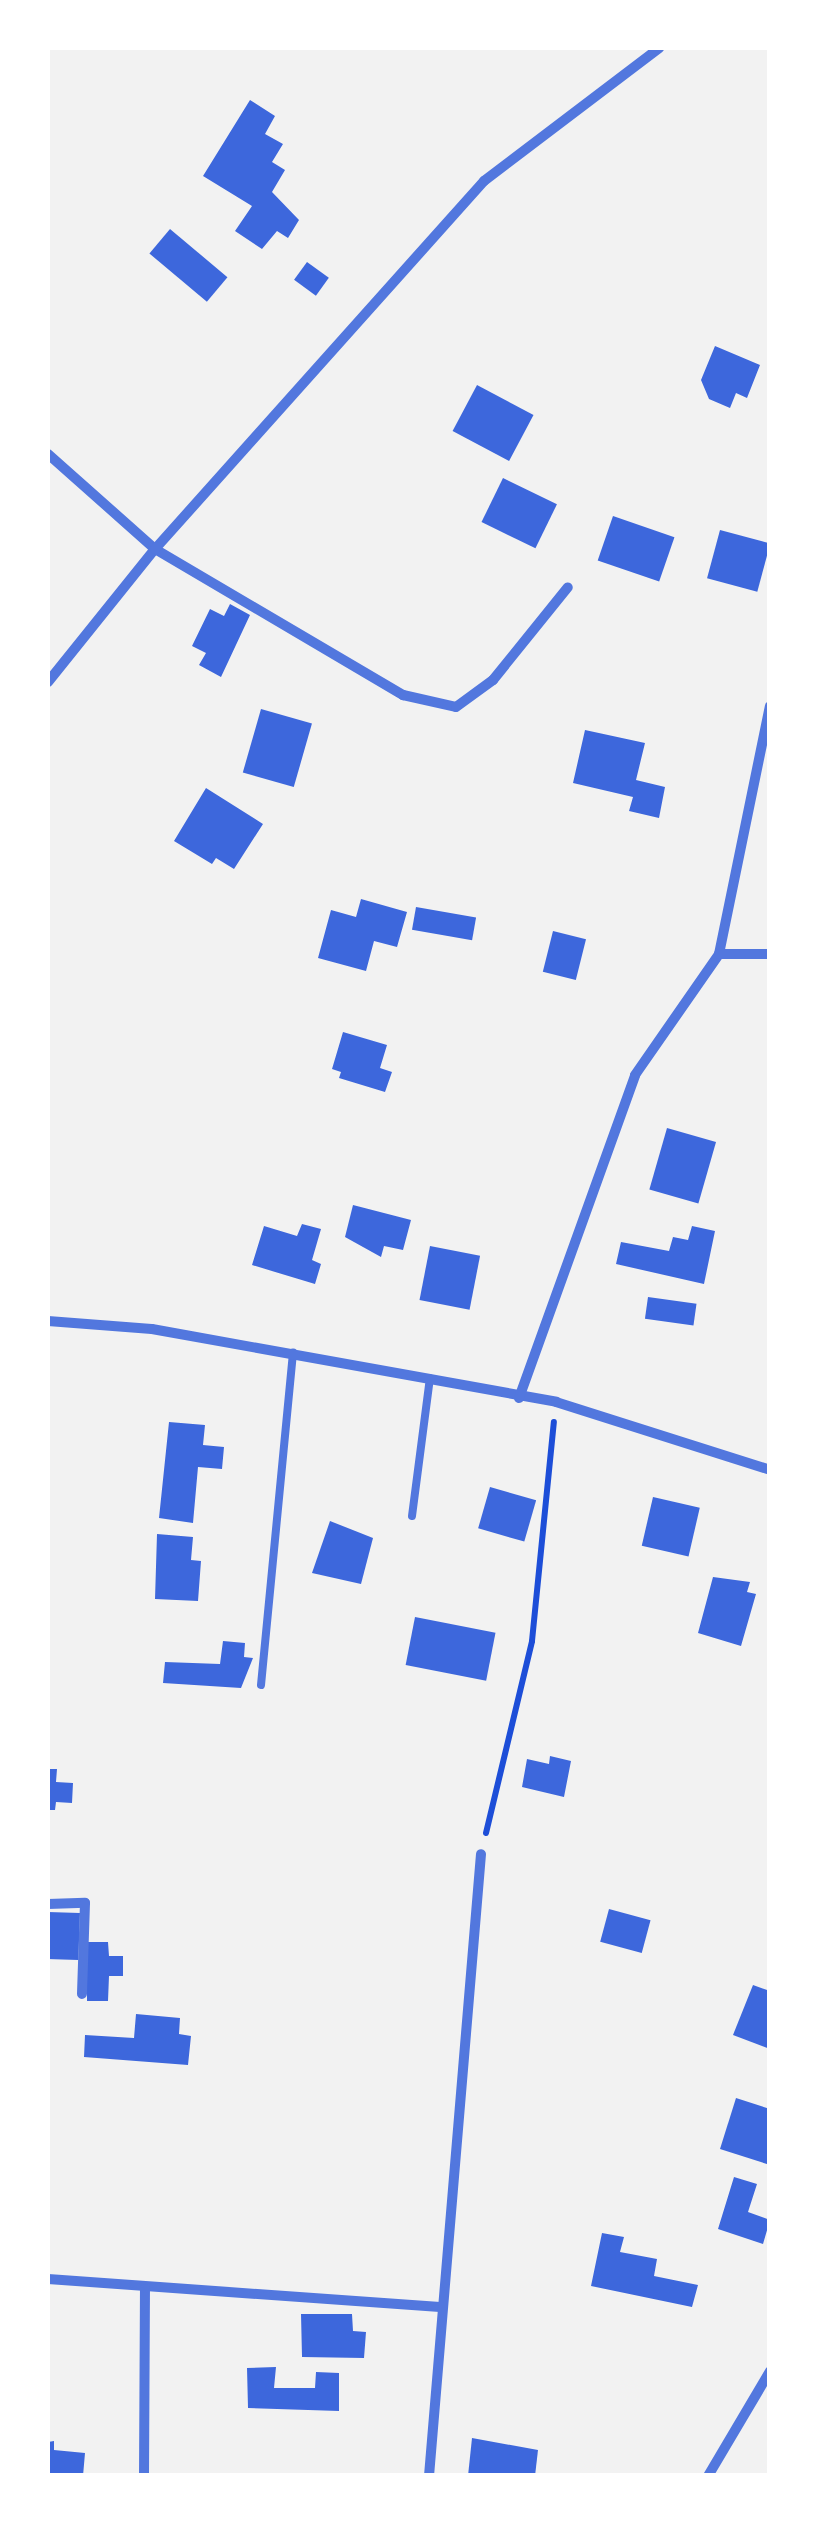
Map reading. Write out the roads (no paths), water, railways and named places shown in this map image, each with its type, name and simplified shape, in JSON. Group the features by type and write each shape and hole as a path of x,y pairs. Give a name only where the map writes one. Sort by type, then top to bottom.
{"street":[{"path":"48,682 155,549 484,182 659,48"},
{"path":"48,454 155,549 403,695 456,707 493,680 568,587"},
{"path":"519,1398 635,1076 718,954 770,706"},
{"path":"718,954 770,954"},
{"path":"48,1321 152,1329 556,1402 770,1470"},
{"path":"429,2476 440,2307 481,1854"},
{"path":"48,1904 85,1904 82,1994"},
{"path":"48,2279 145,2289 440,2307"},
{"path":"144,2476 145,2289"},
{"path":"708,2476 770,2371"}],"lane":[{"path":"261,1685 294,1354"},
{"path":"412,1516 430,1378"}]}
